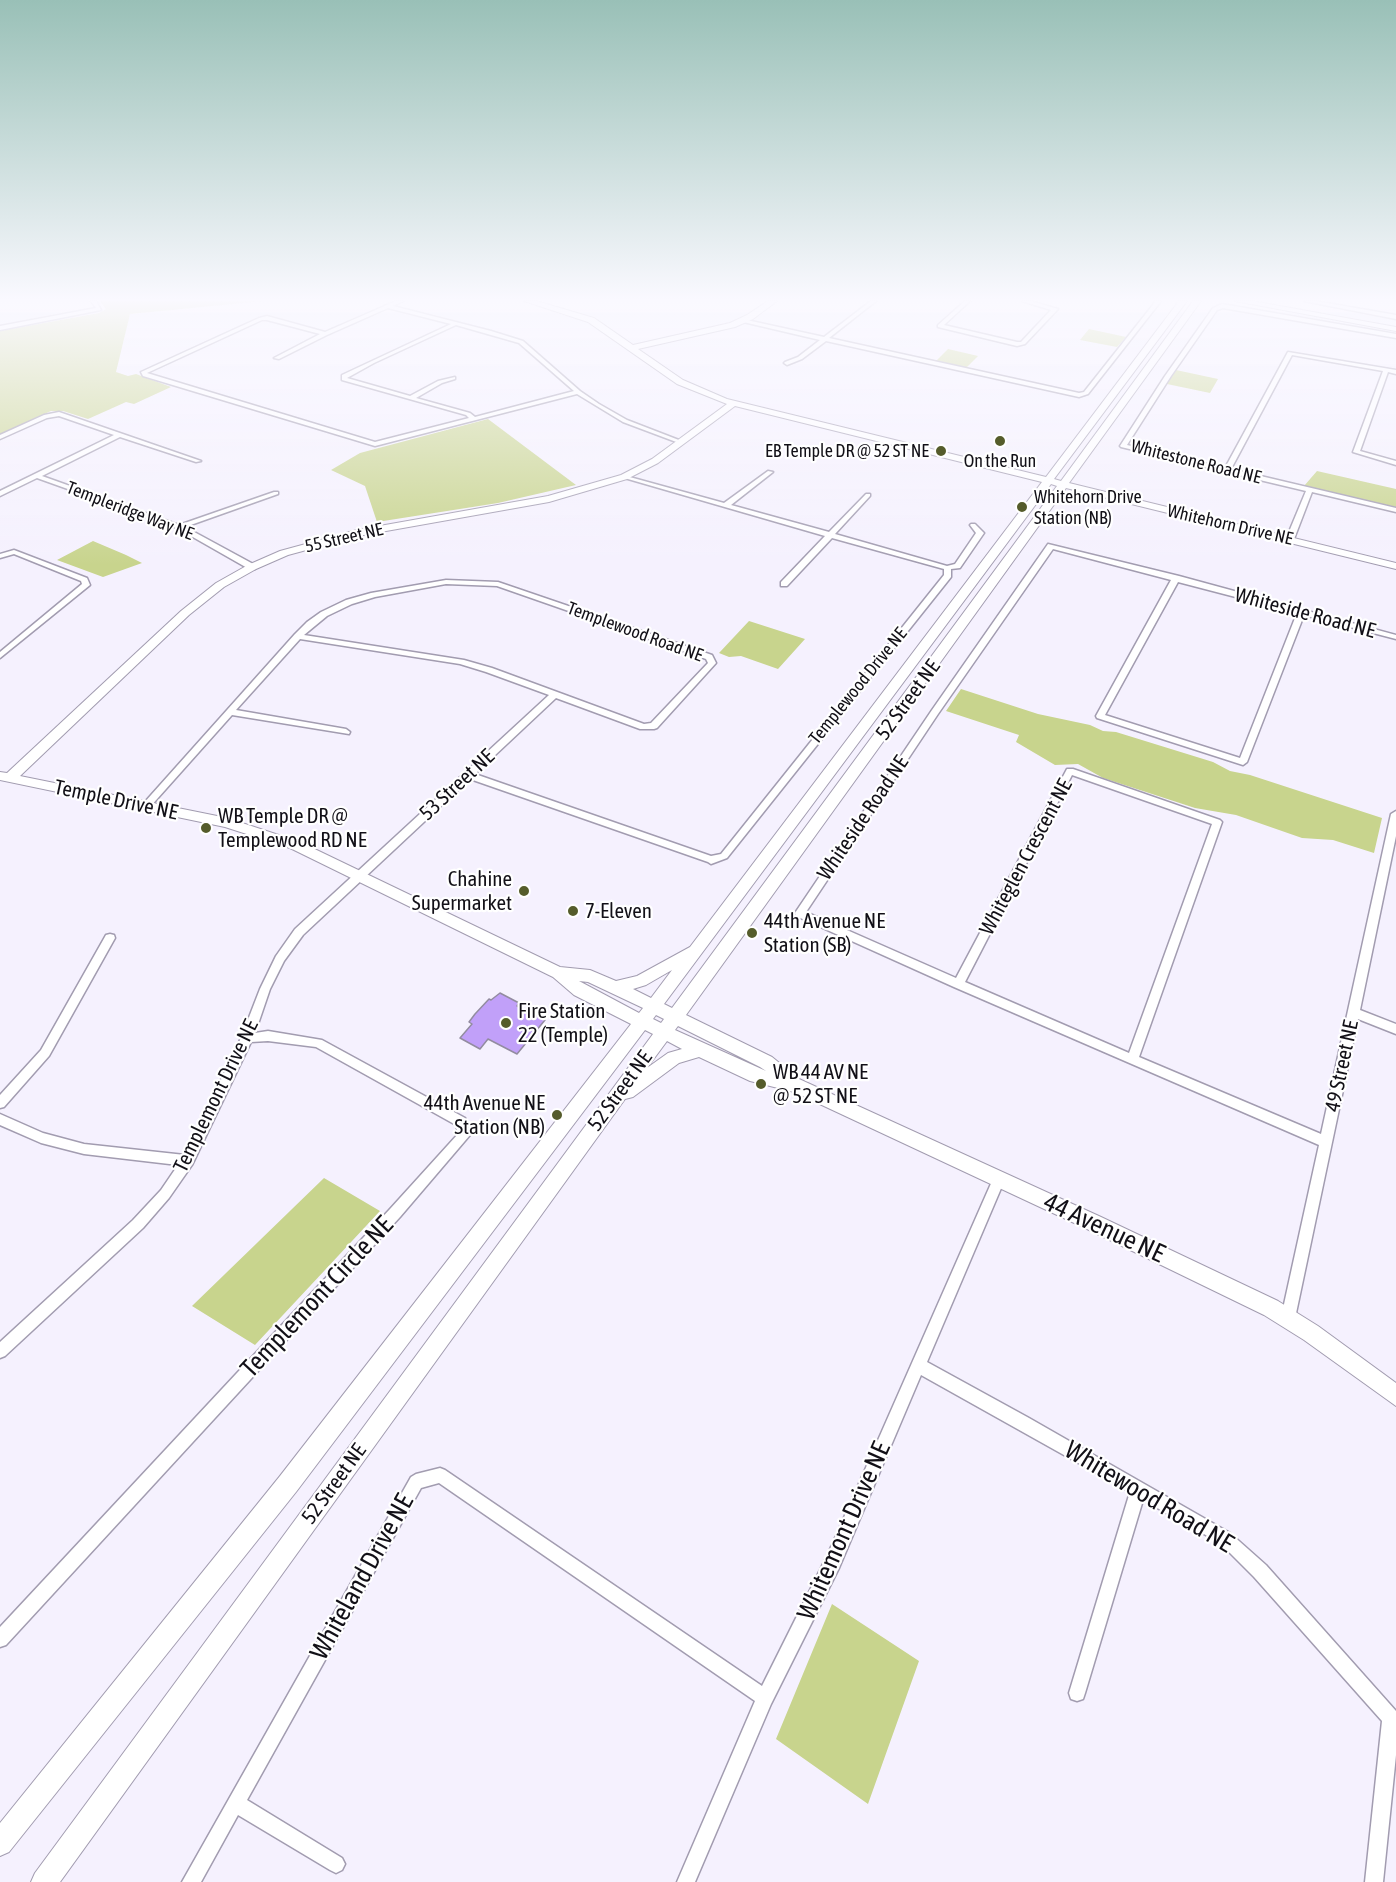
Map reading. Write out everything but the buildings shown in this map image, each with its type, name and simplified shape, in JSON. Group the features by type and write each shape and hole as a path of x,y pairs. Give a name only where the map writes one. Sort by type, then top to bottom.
{"main road":[{"path":"694,389 733,404 1063,485"},
{"name":"52 Street NE","path":"0,1843 288,1484 697,948 1117,389"},
{"name":"52 Street NE","path":"44,1882 1133,389"},
{"name":"55 Street NE","path":"5,777 184,613 220,585 252,567 284,553 357,532 549,499 624,477 655,461 733,404"},
{"path":"1017,474 1043,469 1066,457"},
{"name":"Whitehorn Drive NE","path":"1063,485 1396,566"},
{"path":"1050,504 1070,494 1087,491"},
{"name":"Temple Drive NE","path":"5,777 259,832 295,845 558,973 580,991 647,1014 674,1017"},
{"path":"615,987 641,981 697,948"},
{"name":"Temple Drive NE","path":"558,973 590,976 615,987 647,1014"},
{"name":"44 Avenue NE","path":"647,1014 663,1032 700,1050 756,1076 797,1086 999,1179 1288,1318 1396,1396"},
{"name":"44 Avenue NE","path":"674,1017 766,1062 797,1086"},
{"path":"614,1101 674,1058 700,1050"}],"street":[{"path":"191,389 375,444 578,392"},
{"path":"379,389 468,414 474,419"},
{"path":"411,398 428,389"},
{"path":"574,389 625,421 681,442"},
{"path":"1051,389 1079,395 1086,393 1089,389"},
{"name":"Whitestone Road NE","path":"1160,389 1123,446 1396,510"},
{"path":"1227,471 1271,389"},
{"path":"1379,389 1356,452 1396,464"},
{"path":"0,437 46,416 59,414 198,461"},
{"path":"0,494 119,435"},
{"path":"726,506 770,472"},
{"name":"Templeridge Way NE","path":"37,476 179,527 252,567"},
{"path":"624,477 947,568 957,566 981,533 973,525"},
{"path":"1290,539 1310,490"},
{"path":"179,527 276,493"},
{"path":"784,584 868,495"},
{"name":"Whiteside Road NE","path":"1326,1142 1132,1060 800,913 935,712 1051,546 1396,637"},
{"path":"0,556 14,552 84,580 86,585 0,656"},
{"name":"Templewood Drive NE","path":"469,776 711,860 724,856 948,575 947,568"},
{"path":"1176,579 1100,716 1243,762 1301,612"},
{"name":"Templewood Road NE","path":"147,806 298,636 324,614 349,602 412,586 470,581 498,584 709,657 712,663 654,726 643,727 489,670 461,662 298,636"},
{"name":"53 Street NE","path":"359,876 555,694"},
{"path":"230,712 346,732"},
{"name":"Whiteglen Crescent NE","path":"958,984 1070,771 1217,822 1132,1060"},
{"name":"49 Street NE","path":"1288,1318 1353,1012 1392,850 1396,814"},
{"name":"Templemont Drive NE","path":"0,1351 138,1224 165,1194 188,1161 246,1038 266,988 293,941 359,876"},
{"path":"0,1104 45,1053 110,938"},
{"path":"1353,1012 1396,1029"},
{"name":"Templemont Circle NE","path":"0,1639 464,1136 461,1122 318,1043 268,1036 246,1038"},
{"path":"0,1119 41,1138 84,1149 188,1161"},
{"name":"Whitemont Drive NE","path":"686,1882 765,1698 833,1562 999,1179"},
{"name":"Whitewood Road NE","path":"918,1365 1225,1538 1260,1571 1394,1722"},
{"name":"Whiteland Drive NE","path":"191,1882 416,1482 440,1475 765,1698"},
{"path":"1077,1693 1139,1489"},
{"path":"1374,1882 1394,1722"},
{"path":"236,1804 336,1864"}],"green space":[{"path":"0,389 167,389 134,404 126,402 88,419 63,411 51,411 0,434"},
{"path":"1190,389 1212,389 1210,393"},
{"path":"488,419 576,485 498,503 377,522 365,486 331,470 360,453"},
{"path":"1317,471 1396,489 1396,507 1304,486"},
{"path":"93,541 142,563 103,577 57,560"},
{"path":"749,621 805,639 778,669 741,656 729,657 719,653"},
{"path":"961,689 1038,714 1090,725 1103,731 1116,732 1213,762 1230,771 1250,775 1382,818 1374,853 1333,840 1302,838 1236,815 1195,808 1103,778 1078,764 1055,765 1016,742 1019,735 946,711"},
{"path":"324,1178 380,1211 255,1345 192,1306"},
{"path":"832,1604 919,1661 868,1804 776,1739"}],"place":[{"name":"On the Run","path":"1000,441"},
{"name":"EB Temple DR @ 52 ST NE","path":"941,451"},
{"name":"Whitehorn Drive Station (NB)","path":"1022,507"},
{"name":"WB Temple DR @ Templewood RD NE","path":"206,828"},
{"name":"Chahine Supermarket","path":"524,891"},
{"name":"7-Eleven","path":"573,911"},
{"name":"44th Avenue NE Station (SB)","path":"752,933"},
{"name":"Fire Station 22 (Temple)","path":"506,1023"},
{"name":"WB 44 AV NE @ 52 ST NE","path":"761,1084"},
{"name":"44th Avenue NE Station (NB)","path":"557,1115"}]}
